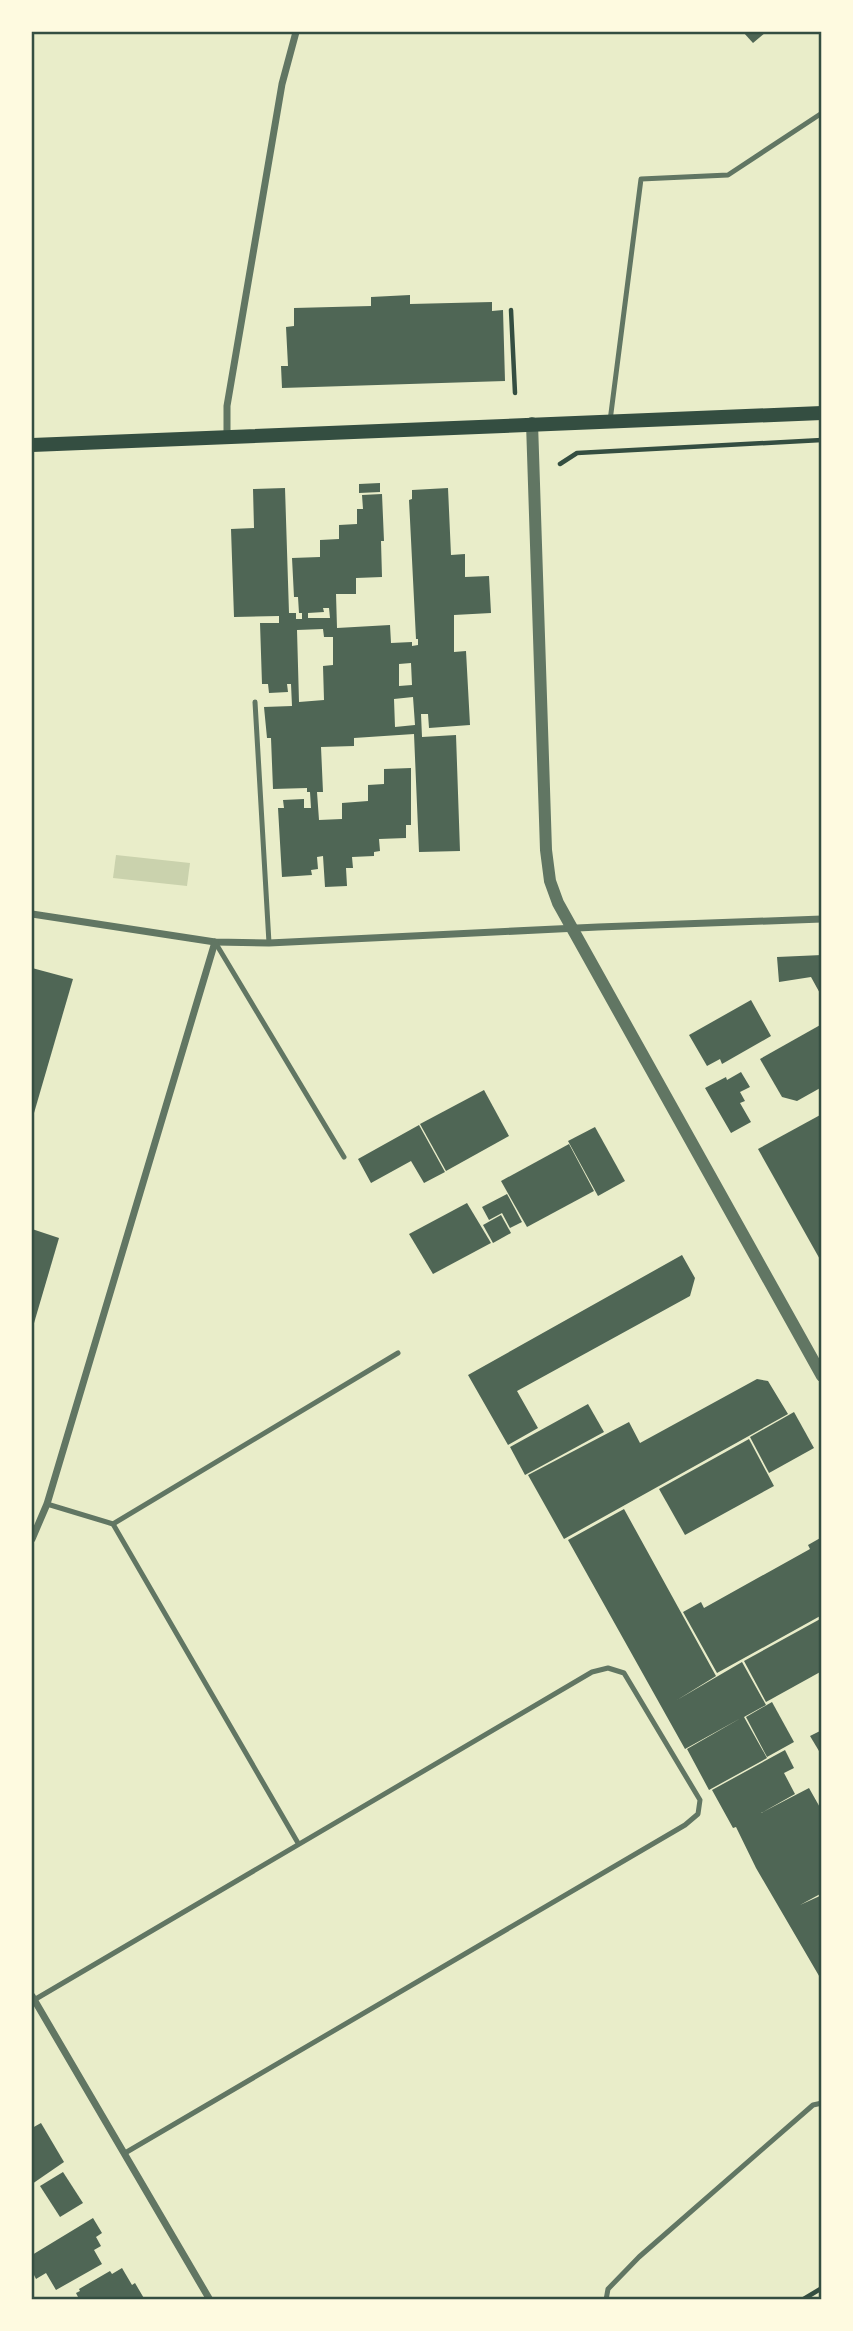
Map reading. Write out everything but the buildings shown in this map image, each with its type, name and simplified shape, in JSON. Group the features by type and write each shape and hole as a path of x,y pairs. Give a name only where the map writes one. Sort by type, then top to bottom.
{"main road":[{"path":"32,445 821,413"}],"street":[{"path":"227,436 227,406 282,84 296,32"},
{"path":"532,424 546,850 550,881 558,904 821,1376"},
{"path":"32,914 215,942 269,943 821,919"},
{"path":"32,1539 47,1504 215,942"},
{"path":"33,1998 210,2300"}],"lane":[{"path":"610,421 641,178 727,175 821,113"},
{"path":"255,702 269,943"},
{"path":"215,942 344,1157"},
{"path":"113,1524 398,1353"},
{"path":"47,1504 113,1524 298,1843"},
{"path":"33,1998 592,1672 608,1668 624,1672 700,1800 698,1814 685,1825 125,2153"},
{"path":"606,2300 608,2289 639,2257 813,2105 821,2103"}],"path":[{"path":"511,310 515,393"},
{"path":"561,464 577,453 821,440"},
{"path":"802,2300 821,2288"}],"green space":[{"path":"116,855 190,863 187,886 113,878"}]}
